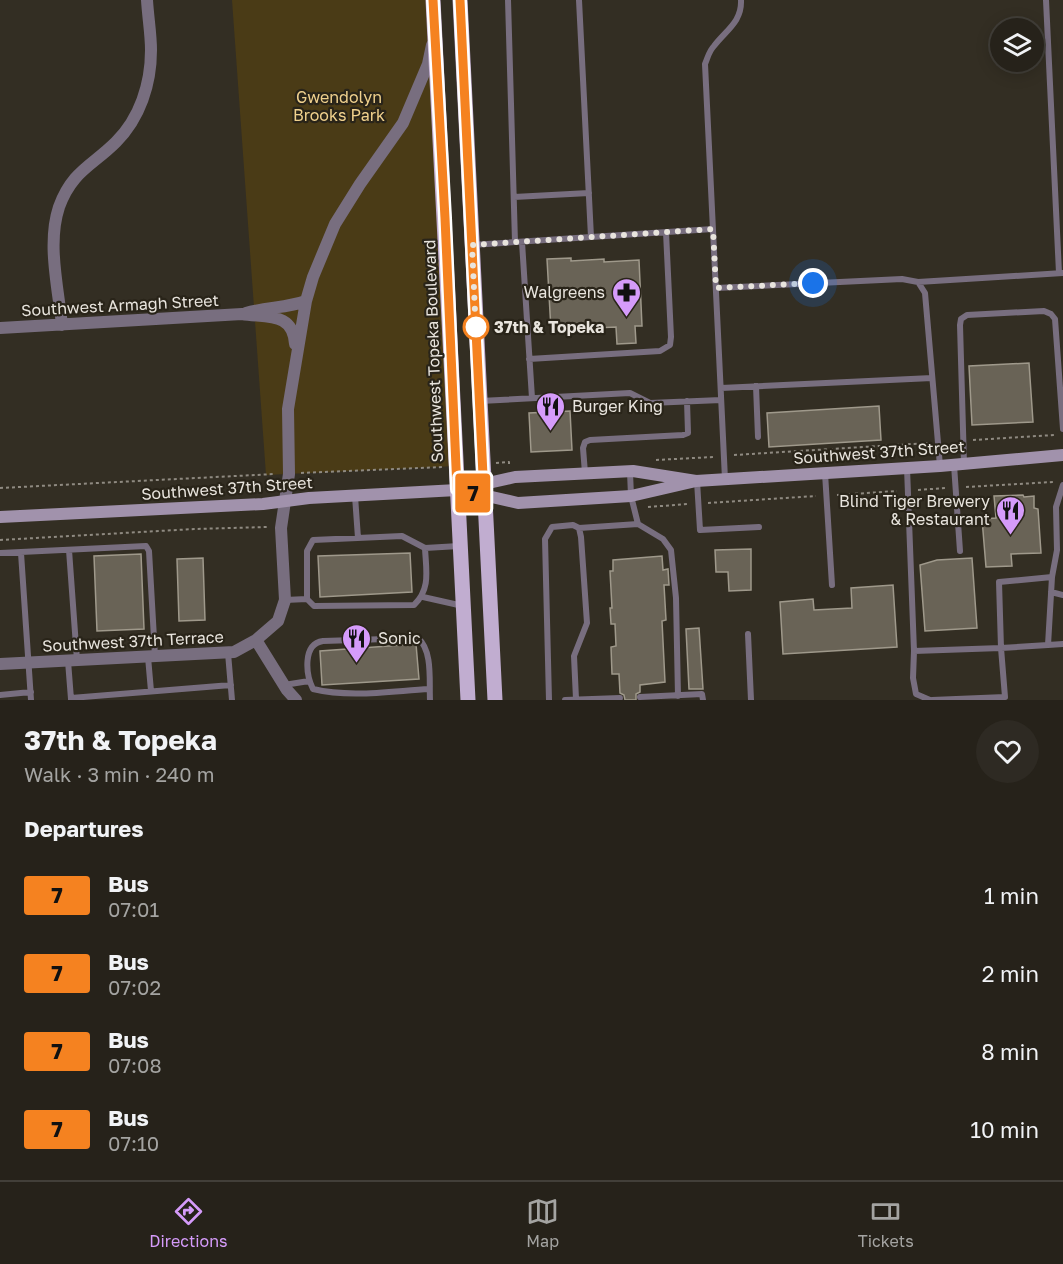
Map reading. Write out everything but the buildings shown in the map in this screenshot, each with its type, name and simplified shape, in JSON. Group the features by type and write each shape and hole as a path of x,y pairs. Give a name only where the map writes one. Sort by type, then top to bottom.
{"main road":[{"name":"Southwest Topeka Boulevard","path":"433,0 468,700"},
{"path":"460,0 495,700"},
{"name":"Southwest 37th Street","path":"484,490 515,477 630,471 696,481 940,466 1063,455"},
{"name":"Southwest 37th Street","path":"0,517 286,502 309,498 457,489 484,490 518,503 633,502 696,481"}],"street":[{"path":"62,325 54,243 57,215 68,188 79,172 116,142 128,128 141,104 150,71 151,48 147,0"},
{"name":"Southwest 37th Terrace","path":"0,664 228,653 240,650 256,640 278,621 285,600 281,528 289,474 288,409 306,301 321,255 335,224 403,123 416,96 428,64 435,29"},
{"name":"Southwest Armagh Street","path":"242,314 261,309 293,306 306,301"},
{"name":"Southwest Armagh Street","path":"0,328 242,314 280,319 293,327 297,360"},
{"path":"256,640 295,700"}],"lane":[{"path":"508,0 514,196 532,398"},
{"path":"579,0 591,237"},
{"path":"725,479 705,64 714,45 728,33 740,16 741,0"},
{"path":"716,288 902,279 918,282 1061,273 1046,0"},
{"path":"514,196 589,193"},
{"path":"472,245 713,229"},
{"path":"529,358 660,351 670,345 666,232"},
{"path":"918,282 925,293 940,466"},
{"path":"960,551 956,488 959,464 961,319 967,315 1044,311 1051,314 1055,319 1063,429"},
{"path":"721,388 932,378"},
{"path":"756,386 758,437"},
{"path":"480,401 630,393 650,403 721,400"},
{"path":"585,474 583,448 585,442 590,440 688,433 687,401"},
{"path":"907,468 914,651 912,678 915,694 931,700 1005,697 999,582 1052,577"},
{"path":"630,471 638,524"},
{"path":"825,473 832,585"},
{"path":"696,481 700,530 759,527"},
{"path":"1047,645 1052,577 1060,551 1060,507 1063,485"},
{"path":"355,496 358,538"},
{"path":"549,700 545,539 552,527 573,525 579,528 638,524 663,539 671,550 676,598 678,696"},
{"path":"576,699 574,656 587,623 579,528"},
{"path":"425,548 427,584 423,597 414,605 314,606 307,599 307,552 313,540 402,536 425,548 460,546"},
{"path":"0,553 146,546 149,551 151,692"},
{"path":"69,550 71,699 231,685"},
{"path":"21,553 31,700"},
{"path":"1051,592 1063,595"},
{"path":"423,597 463,606"},
{"path":"285,600 307,599"},
{"path":"748,634 751,700"},
{"path":"429,689 327,692 313,689 307,674 309,651 317,642 418,638 426,648 430,700"},
{"path":"914,651 1063,644"},
{"path":"228,653 232,700"},
{"path":"284,685 309,681"},
{"path":"0,694 31,692"},
{"path":"640,698 702,694 703,700"},
{"path":"566,700 620,698"}],"path":[{"path":"633,502 698,503 1055,482"},
{"path":"0,540 194,529 281,528"}],"green space":[{"name":"Gwendolyn Brooks Park","path":"232,0 433,0 456,466 266,475"}],"bus line":[{"name":"7","path":"433,0 457,489 484,496 460,0"}],"place":[{"name":"Walgreens","path":"626,318"},
{"name":"37th & Topeka","path":"476,327"},
{"name":"Burger King","path":"551,432"},
{"name":"Blind Tiger Brewery & Restaurant","path":"1011,536"},
{"name":"Sonic","path":"357,664"}],"route":[{"path":"476,327 476,334 472,245 713,229 716,288 813,283"}]}
